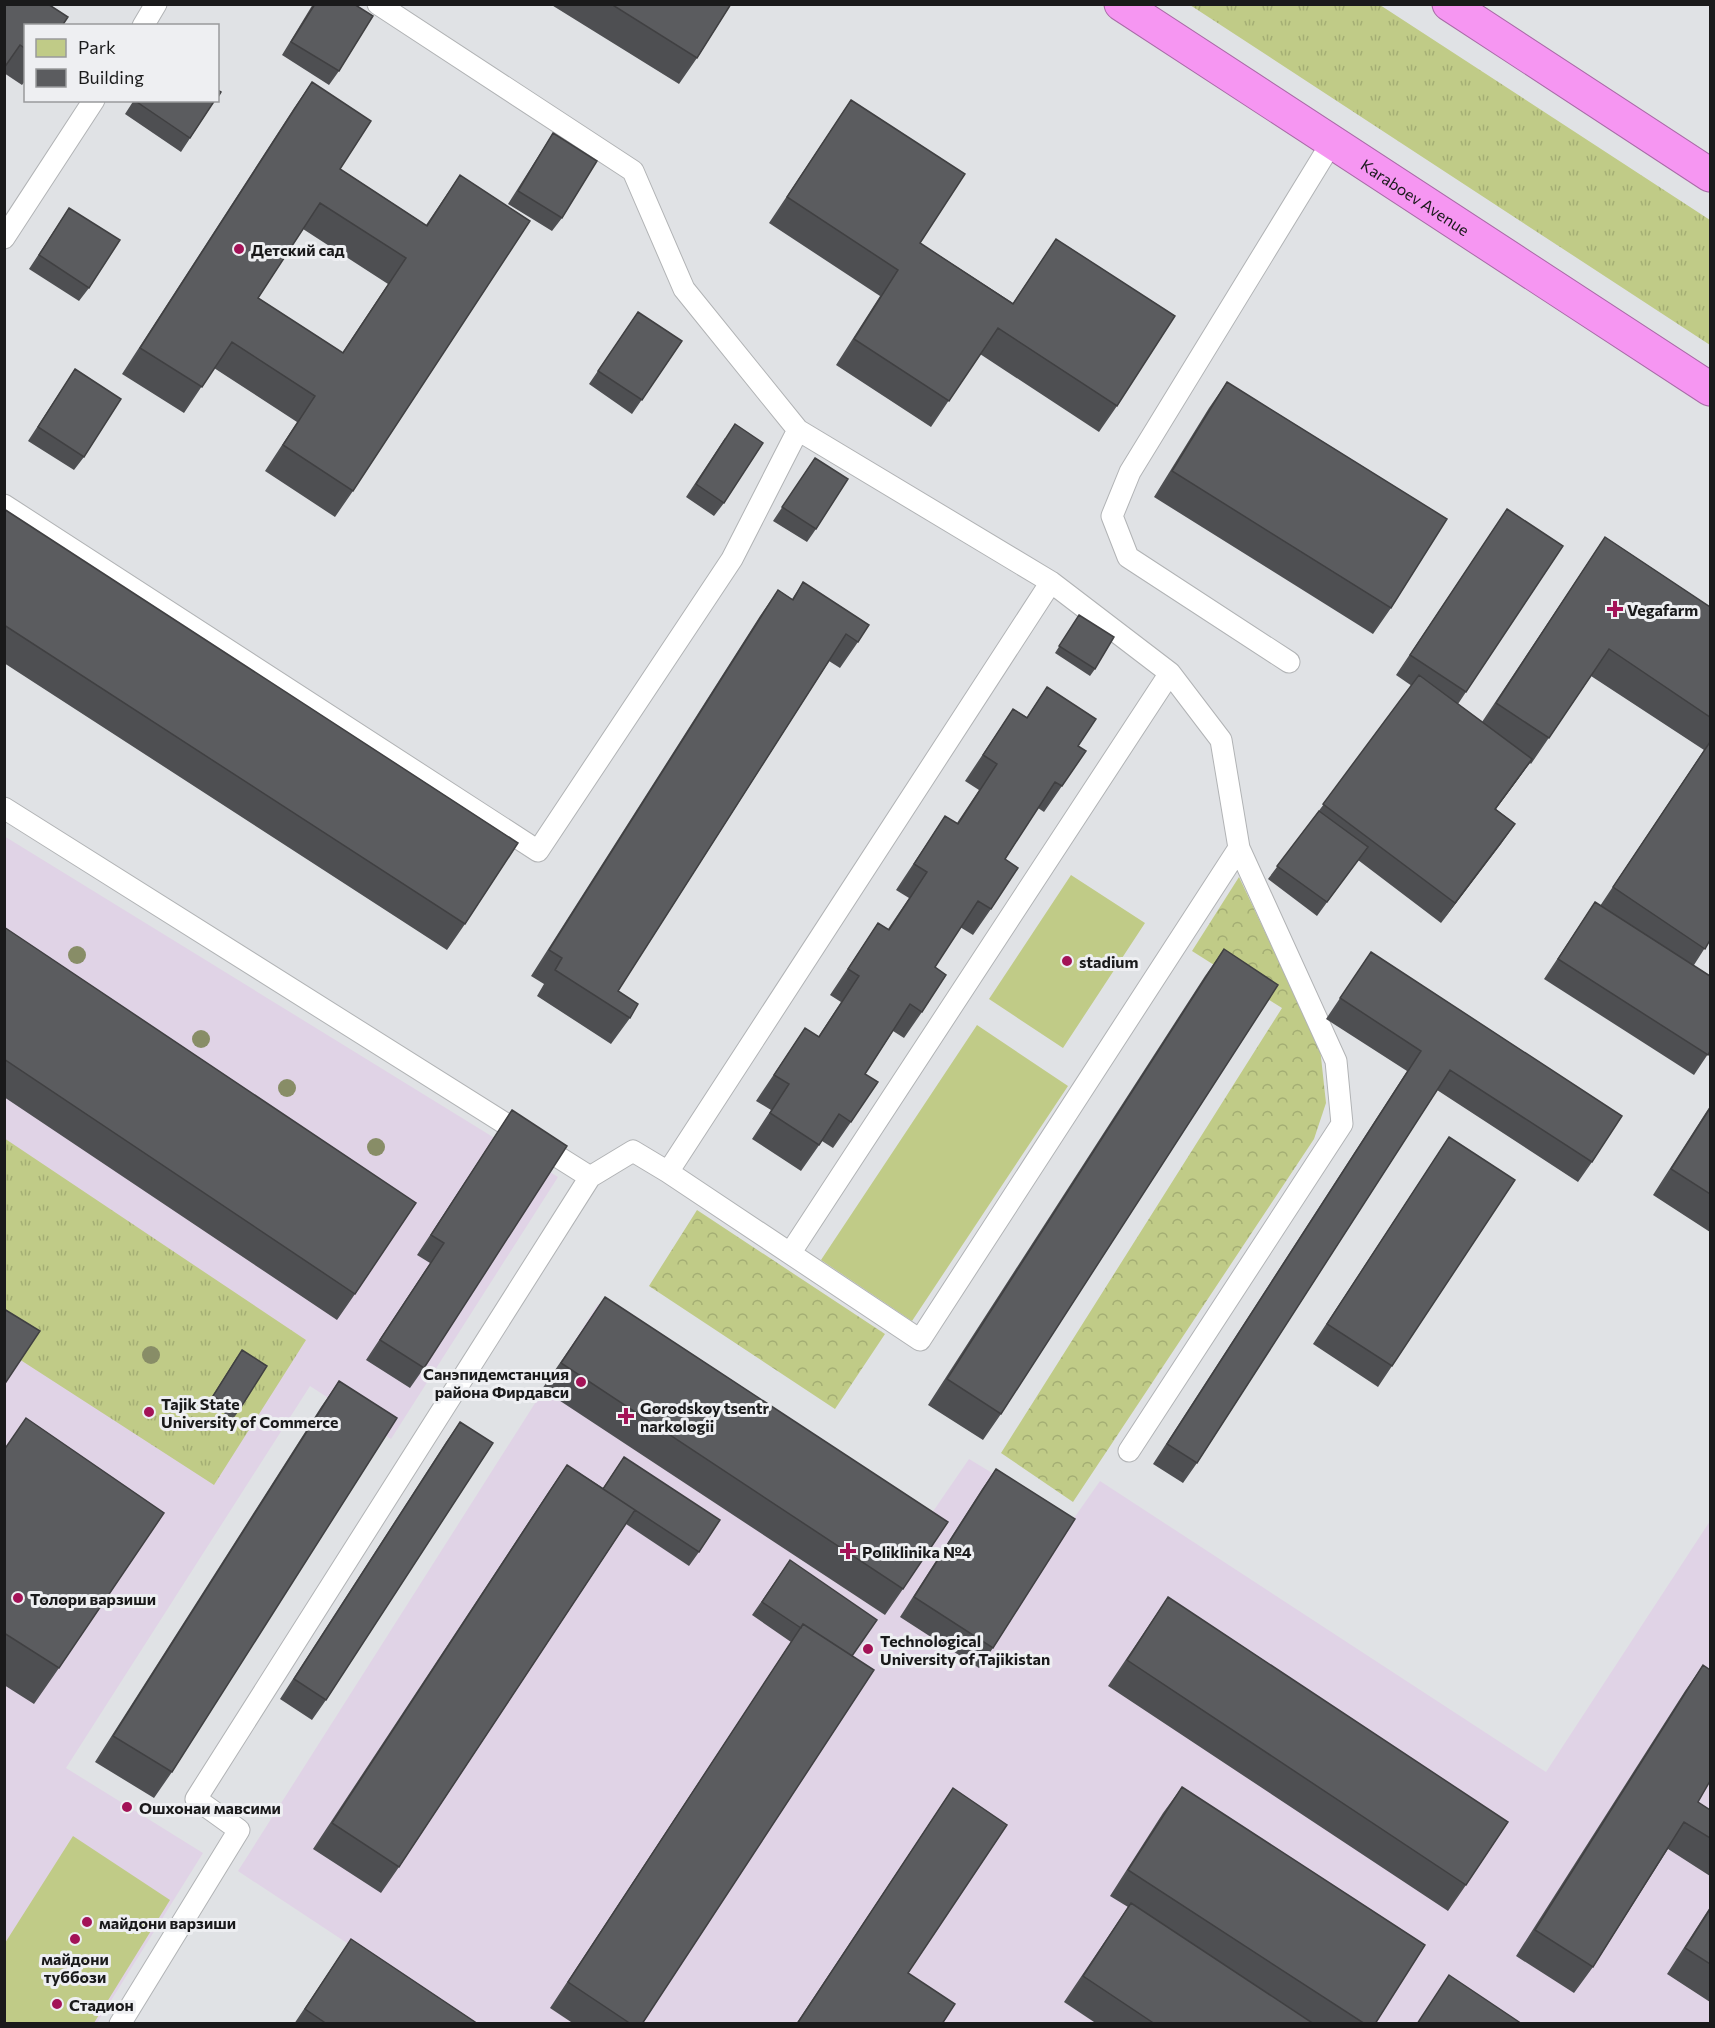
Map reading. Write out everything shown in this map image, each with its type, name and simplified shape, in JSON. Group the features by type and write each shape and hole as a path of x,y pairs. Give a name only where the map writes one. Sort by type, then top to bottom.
{"highway":[{"name":"Karaboev Avenue","path":"1121,4 1710,389"},
{"path":"1449,4 1710,175"}],"lane":[{"path":"144,24 156,4"},
{"path":"378,4 633,171 684,289 798,430 1051,582 1170,673 1221,740 1239,848 1336,1061 1341,1124 1130,1451"},
{"path":"4,238 93,102"},
{"path":"1289,662 1128,557 1112,516 1130,472 1332,142"},
{"path":"4,505 538,851 732,559 798,430"},
{"path":"668,1172 1051,582"},
{"path":"791,1252 1170,673"},
{"path":"4,807 590,1177"},
{"path":"120,2024 239,1830 196,1799 590,1177 633,1151 791,1252 920,1340 1239,848"}],"shaded area":[{"name":"Tajik State University of Commerce","path":"4,836 558,1177 391,1439 310,1386 66,1768 203,1853 97,2023 5,2023"},
{"name":"Technological University of Tajikistan","path":"598,1304 923,1526 969,1459 1072,1521 1100,1481 1546,1772 1710,1521 1710,2023 468,2023 238,1871"}],"green space":[{"path":"1190,5 1380,5 1710,220 1710,345"},
{"name":"stadium","path":"1071,875 1145,923 1063,1048 989,999"},
{"path":"1239,877 1320,1048 1326,1103 1314,1139 1073,1502 1001,1453 1282,1008 1192,951"},
{"path":"977,1025 1068,1086 912,1321 821,1260"},
{"path":"4,1138 306,1340 214,1485 5,1350"},
{"path":"697,1210 885,1334 835,1409 649,1286"},
{"name":"майдони варзиши","path":"73,1836 170,1900 94,2023 5,2023 5,1943"}],"building":[{"path":"4,4 48,4 68,17 63,24 24,24 24,48 20,45 4,68"},
{"path":"315,4 354,4 373,16 339,71 291,42"},
{"path":"611,4 731,4 697,58"},
{"path":"312,82 371,121 340,169 427,226 460,175 530,221 353,491 283,445 315,396 232,342 202,387 140,348","holes":["320,203 406,258 343,353 258,298"]},
{"path":"851,100 965,174 920,243 1013,304 1056,239 1175,316 1117,406 998,328 949,401 854,339 898,270 787,197"},
{"path":"137,102 214,102 190,138"},
{"path":"553,133 597,161 562,218 518,191"},
{"path":"69,208 120,240 89,288 39,255"},
{"path":"638,312 682,341 642,400 598,371"},
{"path":"75,369 121,399 84,457 38,427"},
{"path":"1227,382 1447,519 1391,608 1172,471"},
{"path":"735,424 763,443 724,503 696,484"},
{"path":"815,458 848,479 816,529 782,507"},
{"path":"4,509 518,843 465,924 4,625"},
{"path":"1507,509 1563,546 1466,692 1410,655"},
{"path":"1605,537 1710,607 1710,717 1609,649 1549,738 1496,703"},
{"path":"803,582 869,625 858,642 846,634 618,991 638,1004 630,1018 555,970 562,958 549,950 778,590 793,600"},
{"path":"1079,615 1114,637 1095,669 1059,646"},
{"path":"1419,675 1532,759 1495,809 1515,824 1455,903 1323,804"},
{"path":"1047,687 1096,719 1078,746 1086,751 1062,786 1055,782 1005,859 1018,868 991,909 978,901 935,967 946,975 922,1012 910,1004 865,1074 878,1082 851,1122 839,1114 819,1145 770,1113 789,1084 774,1075 805,1028 819,1037 859,976 848,969 878,923 889,930 927,872 914,864 945,816 958,824 997,764 983,755 1013,709 1027,718"},
{"path":"1710,742 1710,940 1705,949 1613,887"},
{"path":"1319,811 1368,847 1327,902 1277,866"},
{"path":"1595,902 1710,976 1710,1051 1708,1055 1558,959"},
{"path":"4,927 416,1203 355,1294 4,1059"},
{"path":"1224,949 1278,985 1001,1414 947,1379"},
{"path":"1371,952 1622,1116 1592,1162 1450,1070 1197,1463 1167,1444 1421,1051 1340,998"},
{"path":"1710,1108 1710,1194 1671,1169"},
{"path":"512,1110 567,1146 424,1368 380,1340 444,1243 431,1235"},
{"path":"1449,1137 1515,1180 1392,1366 1327,1324"},
{"path":"605,1297 948,1522 903,1589 561,1363"},
{"path":"4,1309 40,1331 4,1385"},
{"path":"242,1350 267,1366 238,1412 213,1396"},
{"path":"339,1381 397,1418 172,1772 113,1736"},
{"path":"26,1418 164,1513 59,1668 4,1633 4,1450"},
{"path":"460,1422 493,1443 326,1700 294,1679"},
{"path":"624,1457 720,1520 699,1552 603,1489"},
{"path":"567,1465 635,1510 399,1867 332,1823"},
{"path":"996,1469 1075,1519 993,1648 914,1597"},
{"path":"790,1560 877,1620 852,1656 803,1624 801,1628 762,1602"},
{"path":"1168,1597 1508,1822 1466,1885 1127,1660"},
{"path":"803,1624 874,1670 642,2024 631,2024 568,1982"},
{"path":"1703,1665 1710,1670 1710,1781 1698,1802 1710,1810 1710,1838 1684,1822 1593,1967 1535,1930"},
{"path":"1182,1787 1425,1945 1375,2024 1365,2024 1128,1870"},
{"path":"953,1788 1007,1825 908,1973 955,2004 942,2024 797,2024"},
{"path":"1131,1903 1314,2024 1155,2024 1083,1976"},
{"path":"1710,1909 1710,1964 1685,1948"},
{"path":"351,1939 478,2024 327,2024 305,2009"},
{"path":"1449,1975 1522,2024 1417,2024"}],"place":[{"name":"Детский сад","path":"239,249"},
{"name":"Vegafarm","path":"1615,609"},
{"name":"stadium","path":"1067,961"},
{"name":"Санэпидемстанция района Фирдавси","path":"581,1382"},
{"name":"Tajik State University of Commerce","path":"149,1412"},
{"name":"Gorodskoy tsentr narkologii","path":"626,1416"},
{"name":"Poliklinika №4","path":"848,1551"},
{"name":"Толори варзиши","path":"18,1598"},
{"name":"Technological University of Tajikistan","path":"868,1649"},
{"name":"Ошхонаи мавсими","path":"127,1807"},
{"name":"майдони варзиши","path":"87,1922"},
{"name":"майдони туббози","path":"75,1939"},
{"name":"Стадион","path":"57,2004"}]}
